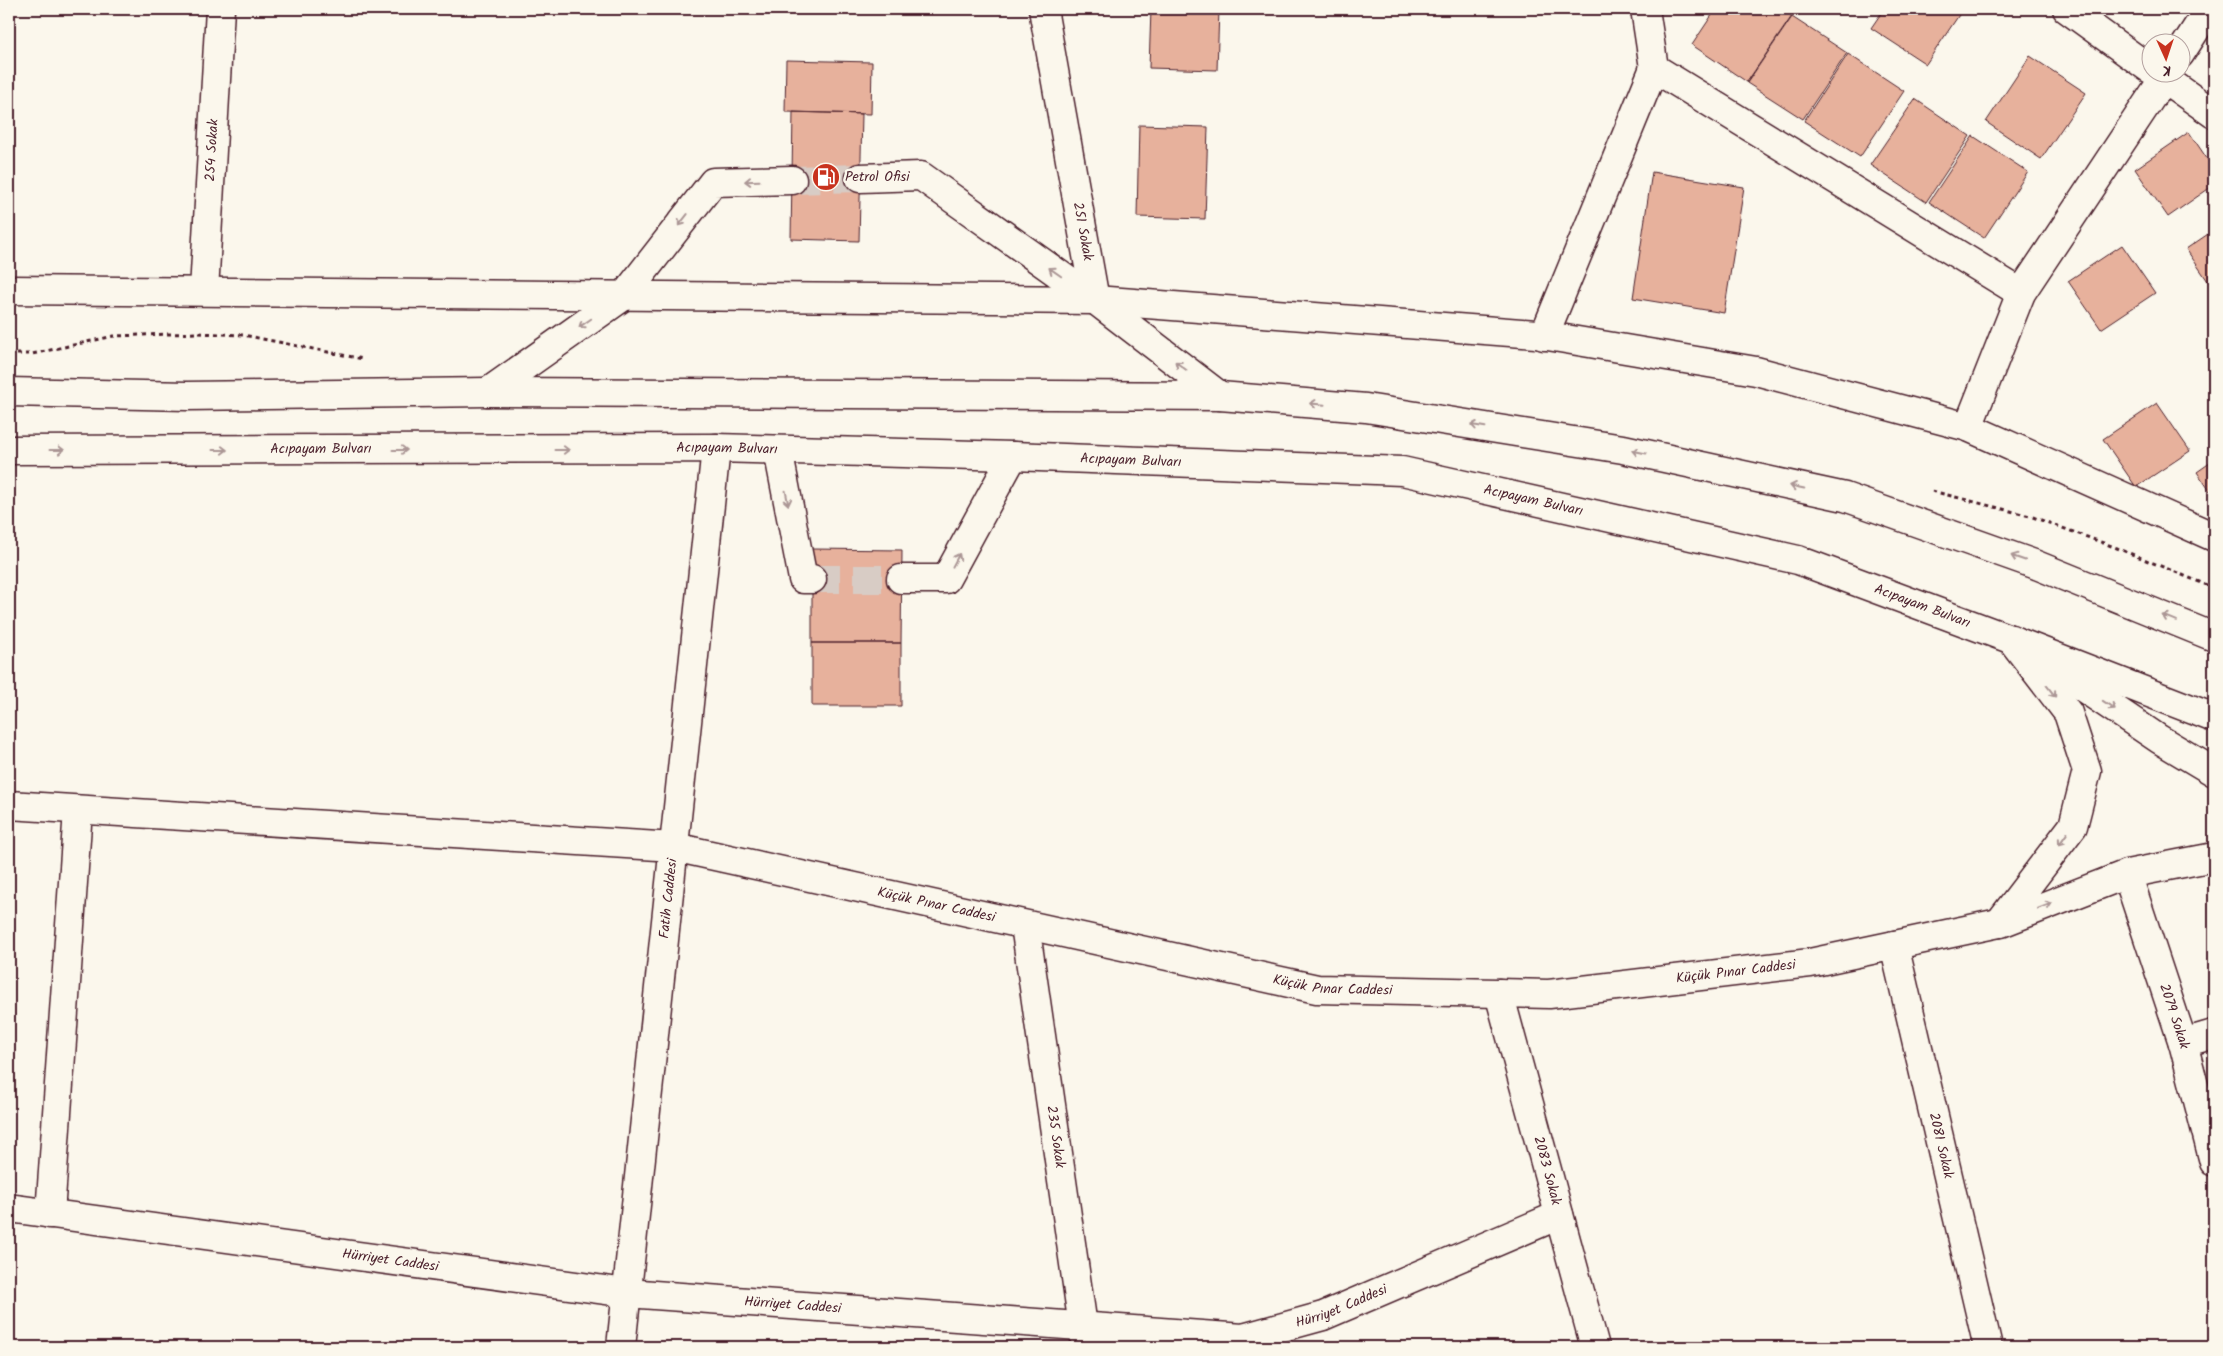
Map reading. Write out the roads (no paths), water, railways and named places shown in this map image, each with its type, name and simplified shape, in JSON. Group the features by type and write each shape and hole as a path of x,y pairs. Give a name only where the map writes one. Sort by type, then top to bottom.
{"street":[{"name":"254 Sokak","path":"204,291 220,9"},
{"name":"251 Sokak","path":"1042,9 1095,300"},
{"path":"1544,336 1654,68 1645,9"},
{"path":"2067,9 2140,59"},
{"path":"2190,38 2209,9"},
{"path":"1654,68 2021,293"},
{"path":"1968,426 2021,293 2154,82"},
{"path":"2172,82 2214,114"},
{"path":"860,178 921,176 1095,300 1220,396"},
{"path":"488,392 625,295 713,182 792,180"},
{"path":"9,290 1095,300 1544,336 1756,371 1968,426 2214,537"},
{"path":"9,392 197,396 488,392 1220,396 1366,408 1613,447 1845,497 2034,564 2214,637"},
{"name":"Acıpayam Bulvarı","path":"9,450 716,448 1013,456 1402,471 1798,560 2214,718"},
{"name":"Fatih Caddesi","path":"621,1347 716,448"},
{"path":"778,450 803,579 812,579"},
{"path":"901,579 946,579 1013,456"},
{"path":"2010,639 2159,739 2214,772"},
{"path":"1999,923 2073,826 2087,771 2068,713 2010,639"},
{"name":"Küçük Pınar Caddesi","path":"9,805 674,847 1317,989 1549,994 1810,963 1999,923 2127,874 2214,857"},
{"path":"50,1214 78,810"},
{"name":"2079 Sokak","path":"2127,874 2183,1043 2214,1162"},
{"name":"235 Sokak","path":"1025,925 1085,1337"},
{"name":"2081 Sokak","path":"1894,945 1988,1347"},
{"name":"2083 Sokak","path":"1498,993 1595,1347"},
{"path":"2183,1043 2214,1034"},
{"name":"Hürriyet Caddesi","path":"9,1208 627,1293 1085,1337 1243,1338 1323,1316 1559,1215"}],"tunnel":[{"path":"792,180 860,178"},
{"path":"812,579 901,579"}],"place":[{"name":"Petrol Ofisi","path":"826,177"}]}
